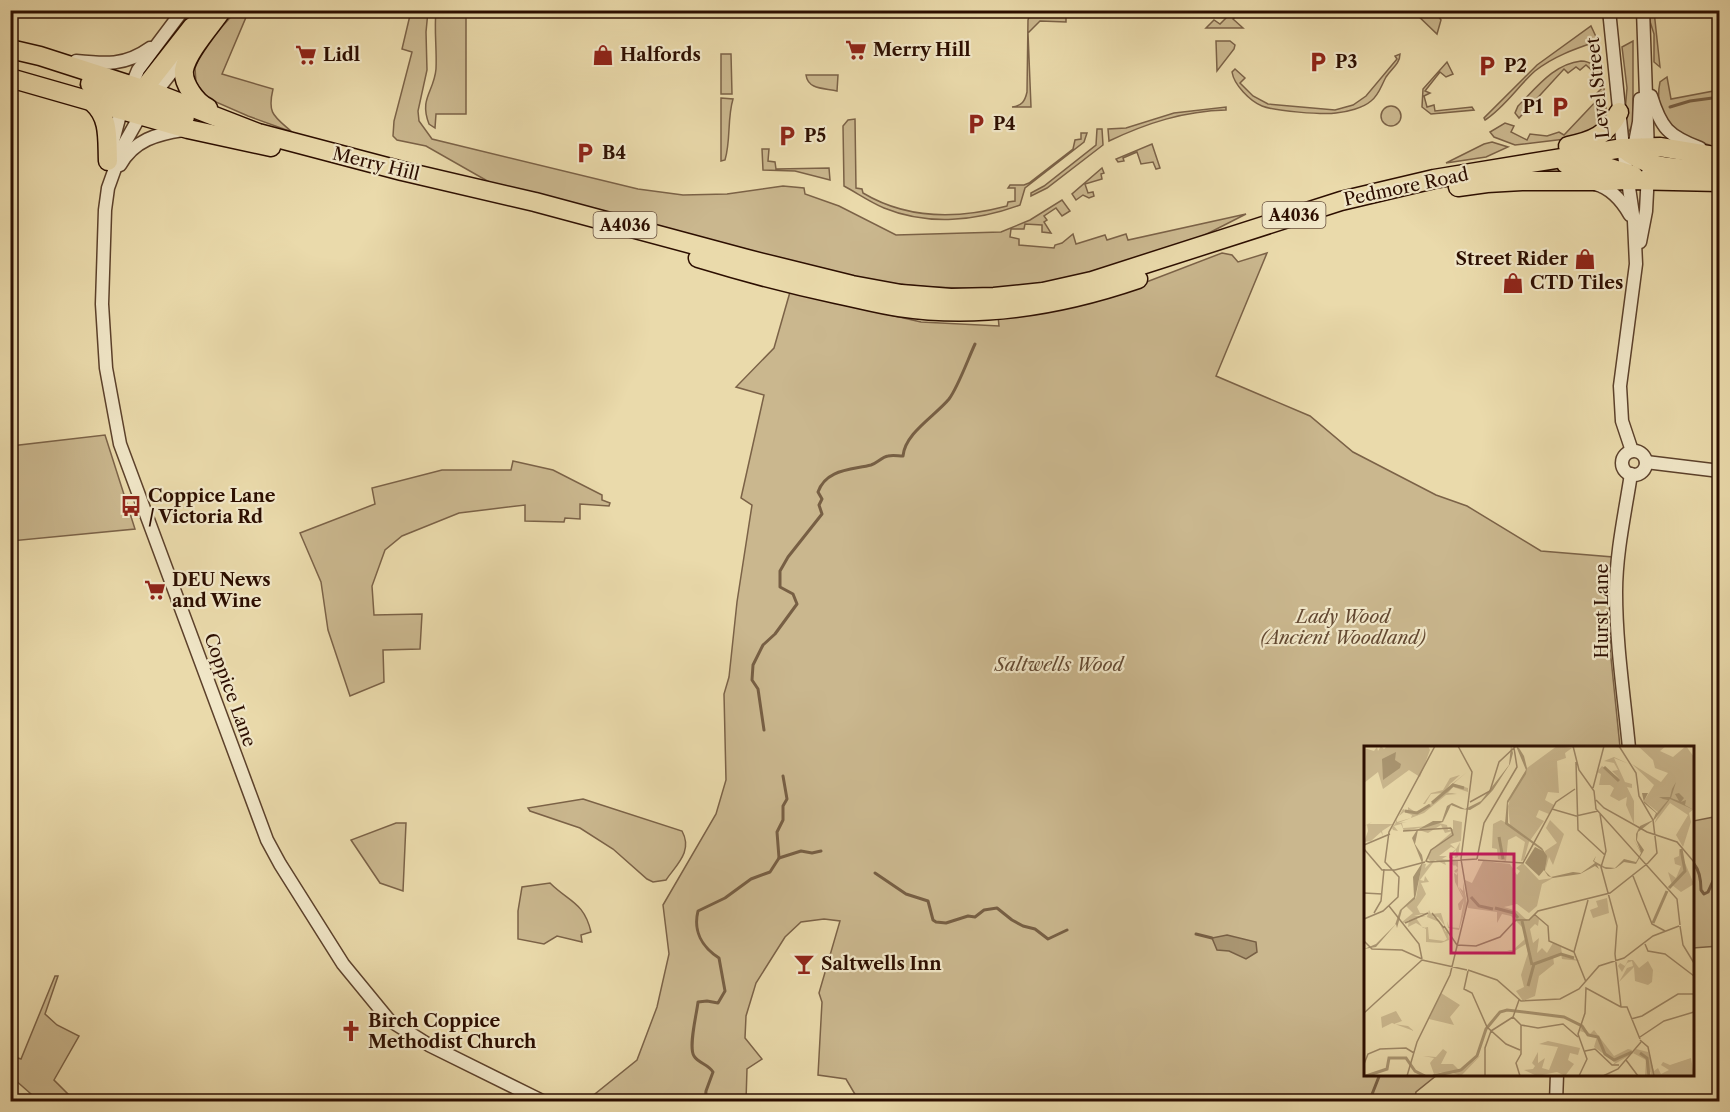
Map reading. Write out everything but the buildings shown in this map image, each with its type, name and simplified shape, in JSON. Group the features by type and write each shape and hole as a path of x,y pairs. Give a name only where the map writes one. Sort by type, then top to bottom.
{"highway":[{"path":"137,99 192,27 216,10"},
{"path":"222,10 191,53 184,70 186,80 199,104 236,123"},
{"name":"Merry Hill","path":"10,49 40,56 137,99 188,129 266,146 637,239 752,275 899,307 943,310 996,303"},
{"path":"10,54 266,146"},
{"name":"Merry Hill","path":"10,78 57,90 93,103 137,99 236,123 258,133 535,202 852,285 901,294 996,303"},
{"path":"93,103 101,111 106,122 108,161"},
{"path":"1484,171 1505,157 1579,144 1602,135 1619,112"},
{"name":"Pedmore Road","path":"996,303 1052,303 1107,290 1346,211 1432,191 1487,183 1577,182 1634,163 1691,151 1719,157"},
{"path":"1484,171 1566,164 1604,166 1634,163 1719,171"},
{"name":"Pedmore Road","path":"996,303 1092,281 1341,201 1434,179 1484,171 1634,163 1719,182"}],"street":[{"path":"108,188 108,161 137,99 138,70 183,10"},
{"name":"Level Street","path":"1609,10 1619,112 1634,163"},
{"path":"1636,264 1634,163 1644,39 1643,11"},
{"path":"1643,11 1650,37 1651,94 1661,122 1665,129 1679,139 1719,157"},
{"path":"40,56 92,63 123,62 156,44"},
{"name":"Coppice Lane","path":"137,99 108,188 104,218 102,315 106,368 120,444 267,840 344,964 388,1020 429,1046 544,1101"},
{"path":"108,188 125,157 138,145 148,138 188,129"},
{"path":"1632,451 1622,421 1620,386 1636,264 1646,211 1634,163"},
{"path":"1577,182 1599,184 1615,195 1634,221"},
{"path":"1646,462 1642,471 1631,474 1624,468 1623,462 1626,454 1632,451 1640,453 1646,462 1719,471"},
{"name":"Hurst Lane","path":"1629,746 1619,650 1616,591 1631,474"},
{"path":"1556,1101 1557,1076"}],"green space":[{"path":"1031,10 1066,11 1066,22 1040,21 1028,33 1031,107 1012,107 1022,102 1027,92 1028,20"},
{"path":"236,11 255,11 251,16 247,15 222,74 273,89 271,104 274,114 292,132 209,99 196,83 195,68 203,48"},
{"path":"411,11 428,11 427,70 418,111 419,121 432,139 638,189 683,195 727,194 783,186 804,188 805,194 839,206 896,235 1001,232 1030,220 1062,200 1070,211 1062,216 1056,208 1044,216 1047,220 1044,222 1051,233 1042,232 1042,225 1025,224 1024,229 1011,229 1010,237 1019,239 1019,245 1054,248 1055,245 1062,243 1073,234 1076,244 1105,235 1107,240 1126,234 1128,240 1246,214 1197,239 1064,280 994,289 929,287 878,282 810,267 505,191 426,146 397,140 393,136 394,121 412,52 402,49"},
{"path":"436,11 466,14 466,114 436,114 435,128 429,124 426,115 426,101 436,69"},
{"path":"1413,11 1435,11 1441,20 1437,34"},
{"path":"1654,11 1660,67 1654,62 1654,34 1648,15 1649,12"},
{"path":"1231,13 1235,17 1233,19 1243,28 1206,28 1214,20 1220,24"},
{"path":"1591,26 1598,41 1565,53 1542,66 1485,120 1484,118 1537,65"},
{"path":"1216,41 1230,41 1235,45 1217,71"},
{"path":"1633,41 1633,124 1628,133 1625,112 1627,88 1622,47"},
{"path":"721,54 731,54 732,94 721,94"},
{"path":"1400,54 1397,64 1386,77 1374,99 1359,108 1336,113 1299,112 1262,106 1243,92 1232,72 1235,69 1245,78 1240,83 1253,96 1268,104 1335,110 1353,105 1366,96 1397,59 1395,56"},
{"path":"1581,61 1590,63 1600,74 1605,92 1607,118 1582,137 1515,145 1494,137 1490,132 1505,123 1514,126 1511,132 1527,140 1530,134 1547,136 1559,132 1564,135 1600,97 1597,93 1601,89 1594,83 1599,77 1586,65 1580,70 1576,67 1568,73 1564,69 1519,118 1515,113 1518,106 1546,78 1562,67"},
{"path":"1447,62 1453,74 1446,77 1440,72 1425,91 1430,93 1424,96 1427,107 1434,105 1435,111 1472,107 1474,110 1431,114 1422,107 1423,89"},
{"path":"806,75 838,75 837,91 814,86 807,80"},
{"path":"1667,77 1671,99 1719,90 1719,148 1684,134 1666,119 1659,97 1660,82"},
{"path":"721,98 733,99 727,152 725,160 721,161"},
{"path":"1387,106 1395,106 1401,112 1401,120 1395,126 1387,126 1381,120 1381,112"},
{"path":"1226,107 1226,110 1166,119 1109,141 1108,129 1126,128 1174,113"},
{"path":"855,119 856,188 862,189 863,193 880,202 898,208 934,214 952,215 1007,206 1008,202 1015,201 1015,188 1008,188 1010,185 1029,183 1073,149 1075,140 1081,139 1081,133 1087,133 1084,142 1025,188 1020,205 970,218 935,219 901,214 884,208 844,186 843,126 848,120"},
{"path":"1097,129 1102,129 1103,145 1047,188 1031,196 1031,193 1044,186 1096,145"},
{"path":"1492,142 1508,147 1486,157 1446,163 1484,144"},
{"path":"1152,144 1160,168 1156,169 1153,162 1141,164 1137,152 1123,158 1124,161 1118,162 1116,159"},
{"path":"762,149 769,149 768,161 775,162 776,169 829,168 830,180 795,171 763,170"},
{"path":"1102,168 1104,173 1101,174 1102,179 1085,184 1088,193 1093,192 1094,196 1089,198 1083,195 1076,200 1072,194"},
{"name":"Saltwells Wood","path":"1222,253 1232,255 1238,262 1267,253 1216,376 1310,416 1353,452 1436,495 1467,506 1541,551 1613,557 1610,648 1620,746 1364,746 1364,1076 1436,1076 1416,1092 1414,1101 855,1101 856,1096 846,1079 818,1075 822,1002 819,993 840,921 824,919 801,922 785,937 756,983 746,1016 745,1038 762,1059 747,1069 746,1101 585,1102 637,1060 657,1007 669,954 663,905 716,814 726,780 724,694 729,677 737,602 752,505 741,498 764,395 736,387 774,348 790,292 921,322 999,326 998,316 1136,286"},
{"path":"105,435 135,529 11,541 11,446"},
{"path":"513,461 553,470 602,495 602,500 610,503 609,506 580,504 580,519 565,518 564,522 525,521 525,505 459,513 402,536 385,550 372,586 374,615 422,614 420,649 383,650 384,682 350,696 328,630 321,582 300,533 375,504 372,488 442,470 511,470"},
{"path":"583,799 682,831 685,838 685,851 666,880 653,882 647,879 613,849 580,828 530,811 528,808"},
{"path":"1719,816 1719,946 1694,948 1694,821"},
{"path":"396,823 406,823 403,891 380,883 351,840"},
{"path":"550,883 575,903 584,914 591,932 581,935 582,942 557,936 544,944 518,939 518,911 522,887"},
{"path":"55,976 58,976 45,1014 57,1025 79,1036 54,1080 75,1101 39,1101 14,1079 15,1057 21,1059"}],"shaded area":[{"path":"1227,935 1256,942 1257,952 1246,959 1229,951 1217,950 1212,938"}],"waterway":[{"path":"1670,107 1690,101 1720,97"},
{"path":"764,730 758,689 752,680 753,665 763,645 775,634 797,604 793,594 780,587 780,571 788,557 822,514 819,505 822,499 818,492 822,484 840,472 871,465 888,456 903,456 915,432 949,399 975,344"},
{"path":"779,858 777,832 783,820 783,806 787,799 783,776"},
{"path":"705,1102 706,1091 713,1072 692,1052 698,1002 718,1003 725,991 719,958 700,938 697,925 698,911 725,898 751,879 770,872 779,858 801,851 812,853 821,851"},
{"path":"1694,864 1698,870 1701,890 1704,894 1708,892 1714,879 1720,880"},
{"path":"875,873 906,894 928,901 933,920 936,922 946,923 968,916 975,917 984,910 997,908 1012,920 1035,929 1048,939 1067,930"},
{"path":"1196,934 1212,938"},
{"path":"1369,1102 1379,1076"}],"place":[{"name":"Merry Hill","path":"856,50"},
{"name":"Lidl","path":"306,55"},
{"name":"Halfords","path":"603,55"},
{"name":"P3","path":"1318,62"},
{"name":"P2","path":"1487,66"},
{"name":"P1","path":"1560,107"},
{"name":"P4","path":"976,124"},
{"name":"P5","path":"787,136"},
{"name":"B4","path":"585,153"},
{"name":"Street Rider","path":"1585,259"},
{"name":"CTD Tiles","path":"1513,283"},
{"name":"Coppice Lane / Victoria Rd","path":"131,506"},
{"name":"DEU News and Wine","path":"155,590"},
{"name":"Saltwells Inn","path":"804,964"},
{"name":"Birch Coppice Methodist Church","path":"351,1031"}],"park label":[{"name":"Lady Wood (Ancient Woodland)","path":"1343,627"}]}
